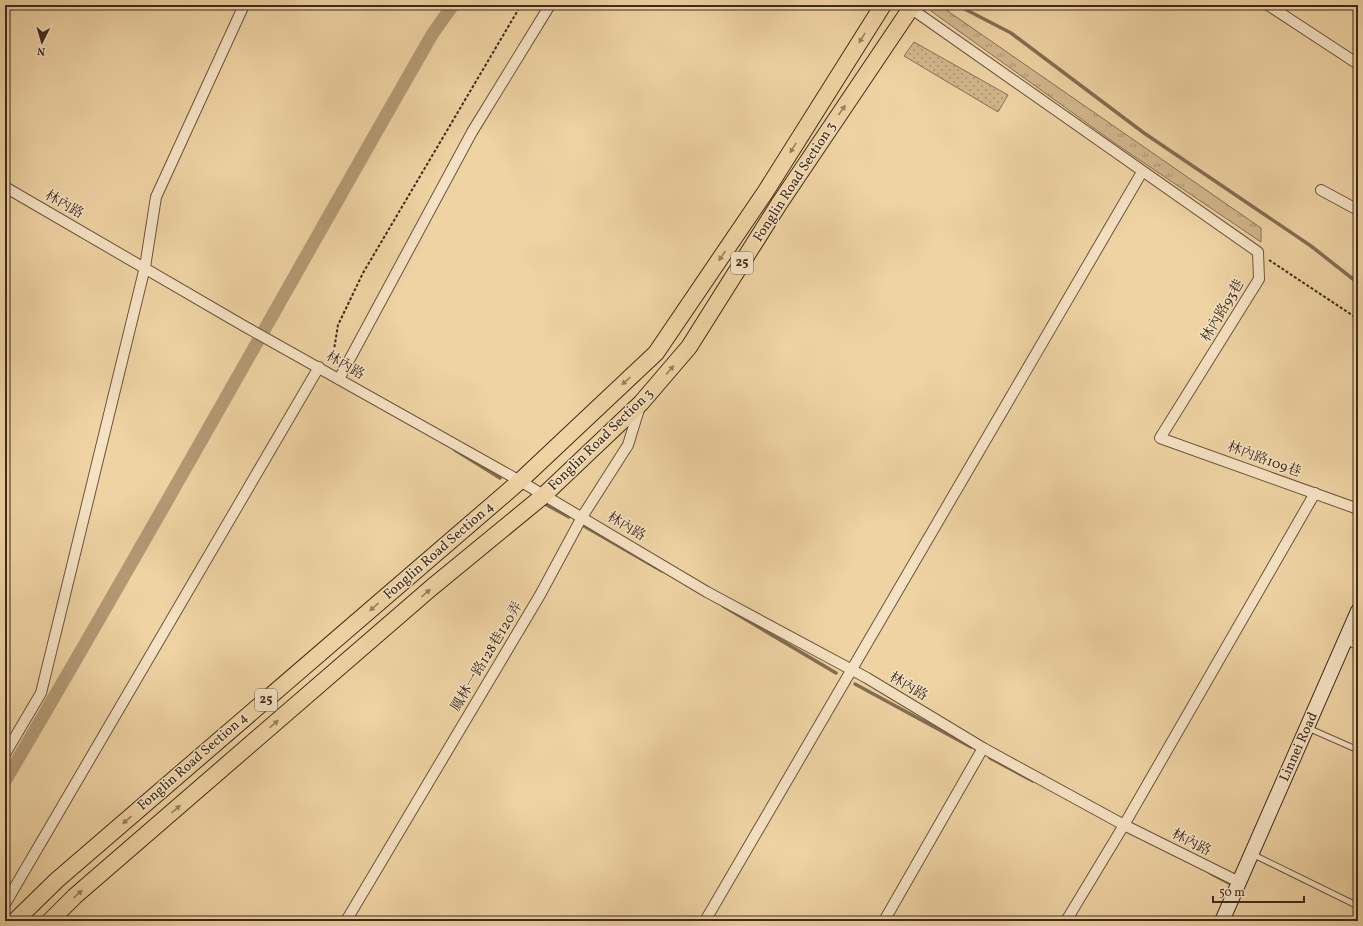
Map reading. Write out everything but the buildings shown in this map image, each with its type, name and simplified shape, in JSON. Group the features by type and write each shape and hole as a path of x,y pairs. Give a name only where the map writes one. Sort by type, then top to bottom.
{"main road":[{"name":"Fonglin Road Section 3","path":"520,481 656,353 766,190 883,5"},
{"name":"Fonglin Road Section 3","path":"543,496 641,403 689,348 779,204 910,6"},
{"name":"Fonglin Road Section 4","path":"15,921 57,880 520,481"},
{"name":"Fonglin Road Section 4","path":"50,921 75,896 431,588 543,496"}],"street":[{"path":"5,754 41,694 145,267 156,197 244,5"},
{"path":"339,379 472,132 550,5"},
{"path":"1268,5 1358,64"},
{"path":"910,6 1142,172 1258,252"},
{"path":"705,921 1142,172"},
{"name":"林內路","path":"5,187 145,267 244,326 284,347 520,481 543,496 582,517 708,592 851,670 983,748 1124,825 1238,882"},
{"path":"1321,190 1358,210"},
{"name":"林內路93巷","path":"1160,438 1260,279 1258,252"},
{"path":"5,904 319,367"},
{"name":"鳳林一路128巷120弄","path":"346,921 540,595 582,517 628,445 641,403"},
{"name":"林內路109巷","path":"1160,438 1315,493 1358,510"},
{"path":"1066,921 1124,825 1315,493"},
{"name":"Linnei Road","path":"1222,921 1358,611"},
{"path":"884,921 983,748"}],"lane":[{"path":"1345,641 1358,647"},
{"path":"1307,728 1358,750"},
{"path":"1252,853 1358,906"}],"path":[{"path":"329,373 338,325 363,273 521,5"},
{"path":"1258,252 1358,319"}],"green space":[{"path":"939,5 1261,228 1261,242 1116,144 931,11"},
{"path":"914,42 1008,95 998,112 904,56"}],"waterway":[{"path":"5,781 167,501 433,33 453,5"},
{"path":"957,5 1011,33 1144,133 1311,246 1358,283"},
{"path":"455,450 500,478"},
{"path":"545,504 569,517"},
{"path":"584,526 662,571"},
{"path":"723,606 836,673"},
{"path":"855,684 971,747"},
{"path":"990,758 1033,781"},
{"path":"1210,873 1229,883"}]}
